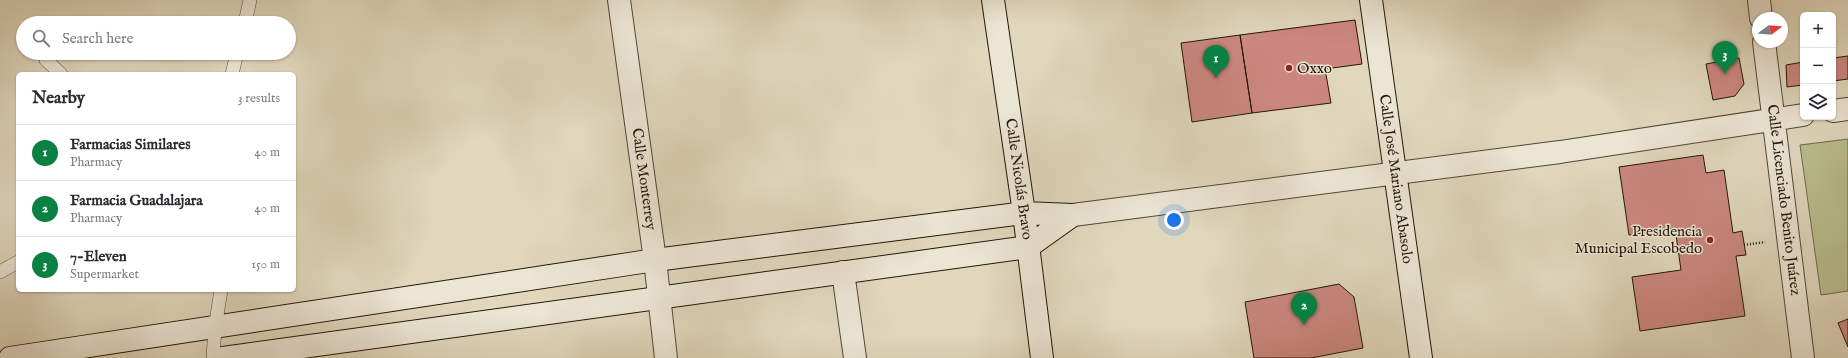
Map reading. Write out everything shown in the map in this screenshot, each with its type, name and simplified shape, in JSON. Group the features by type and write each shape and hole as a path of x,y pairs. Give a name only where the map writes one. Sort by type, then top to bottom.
{"street":[{"name":"Calle Monterrey","path":"620,0 655,260 658,298 666,358"},
{"name":"Calle Nicolás Bravo","path":"993,0 1024,213 1042,358"},
{"name":"Calle José Mariano Abasolo","path":"1371,0 1421,358"},
{"path":"1759,0 1760,12"},
{"name":"Calle Licenciado Benito Juárez","path":"1765,48 1803,358"},
{"path":"1836,111 1848,109"},
{"path":"10,358 655,260 1024,213 1073,214 1560,152 1800,115"},
{"path":"223,358 1028,247 1073,214"},
{"path":"844,272 855,358"}],"lane":[{"path":"247,16 250,0"},
{"path":"46,60 59,72"},
{"path":"232,72 235,60"},
{"path":"0,272 16,263"},
{"path":"213,358 215,328 221,292"}],"path":[{"path":"1744,244 1765,242"}],"green space":[{"path":"1848,139 1848,291 1821,295 1800,145"}],"building":[{"name":"Oxxo","path":"1355,20 1362,64 1325,69 1331,103 1252,113 1240,35"},
{"path":"1240,35 1252,113 1192,122 1181,43"},
{"path":"1848,56 1848,79 1836,81 1836,58"},
{"path":"1739,58 1744,84 1735,96 1713,100 1706,64"},
{"path":"1800,63 1800,85 1787,87 1786,65"},
{"name":"Presidencia Municipal Escobedo","path":"1703,155 1706,173 1724,170 1733,233 1742,231 1746,255 1736,256 1745,316 1640,331 1632,277 1681,270 1675,228 1629,235 1619,167"},
{"path":"1339,284 1354,297 1363,348 1311,358 1254,358 1245,302"},
{"path":"1848,319 1848,347 1838,323"}],"place":[{"name":"Oxxo","path":"1289,68"},
{"name":"7-Eleven","path":"1725,74"},
{"name":"Farmacias Similares","path":"1216,78"},
{"name":"Presidencia Municipal Escobedo","path":"1710,240"},
{"name":"Farmacia Guadalajara","path":"1304,325"}]}
